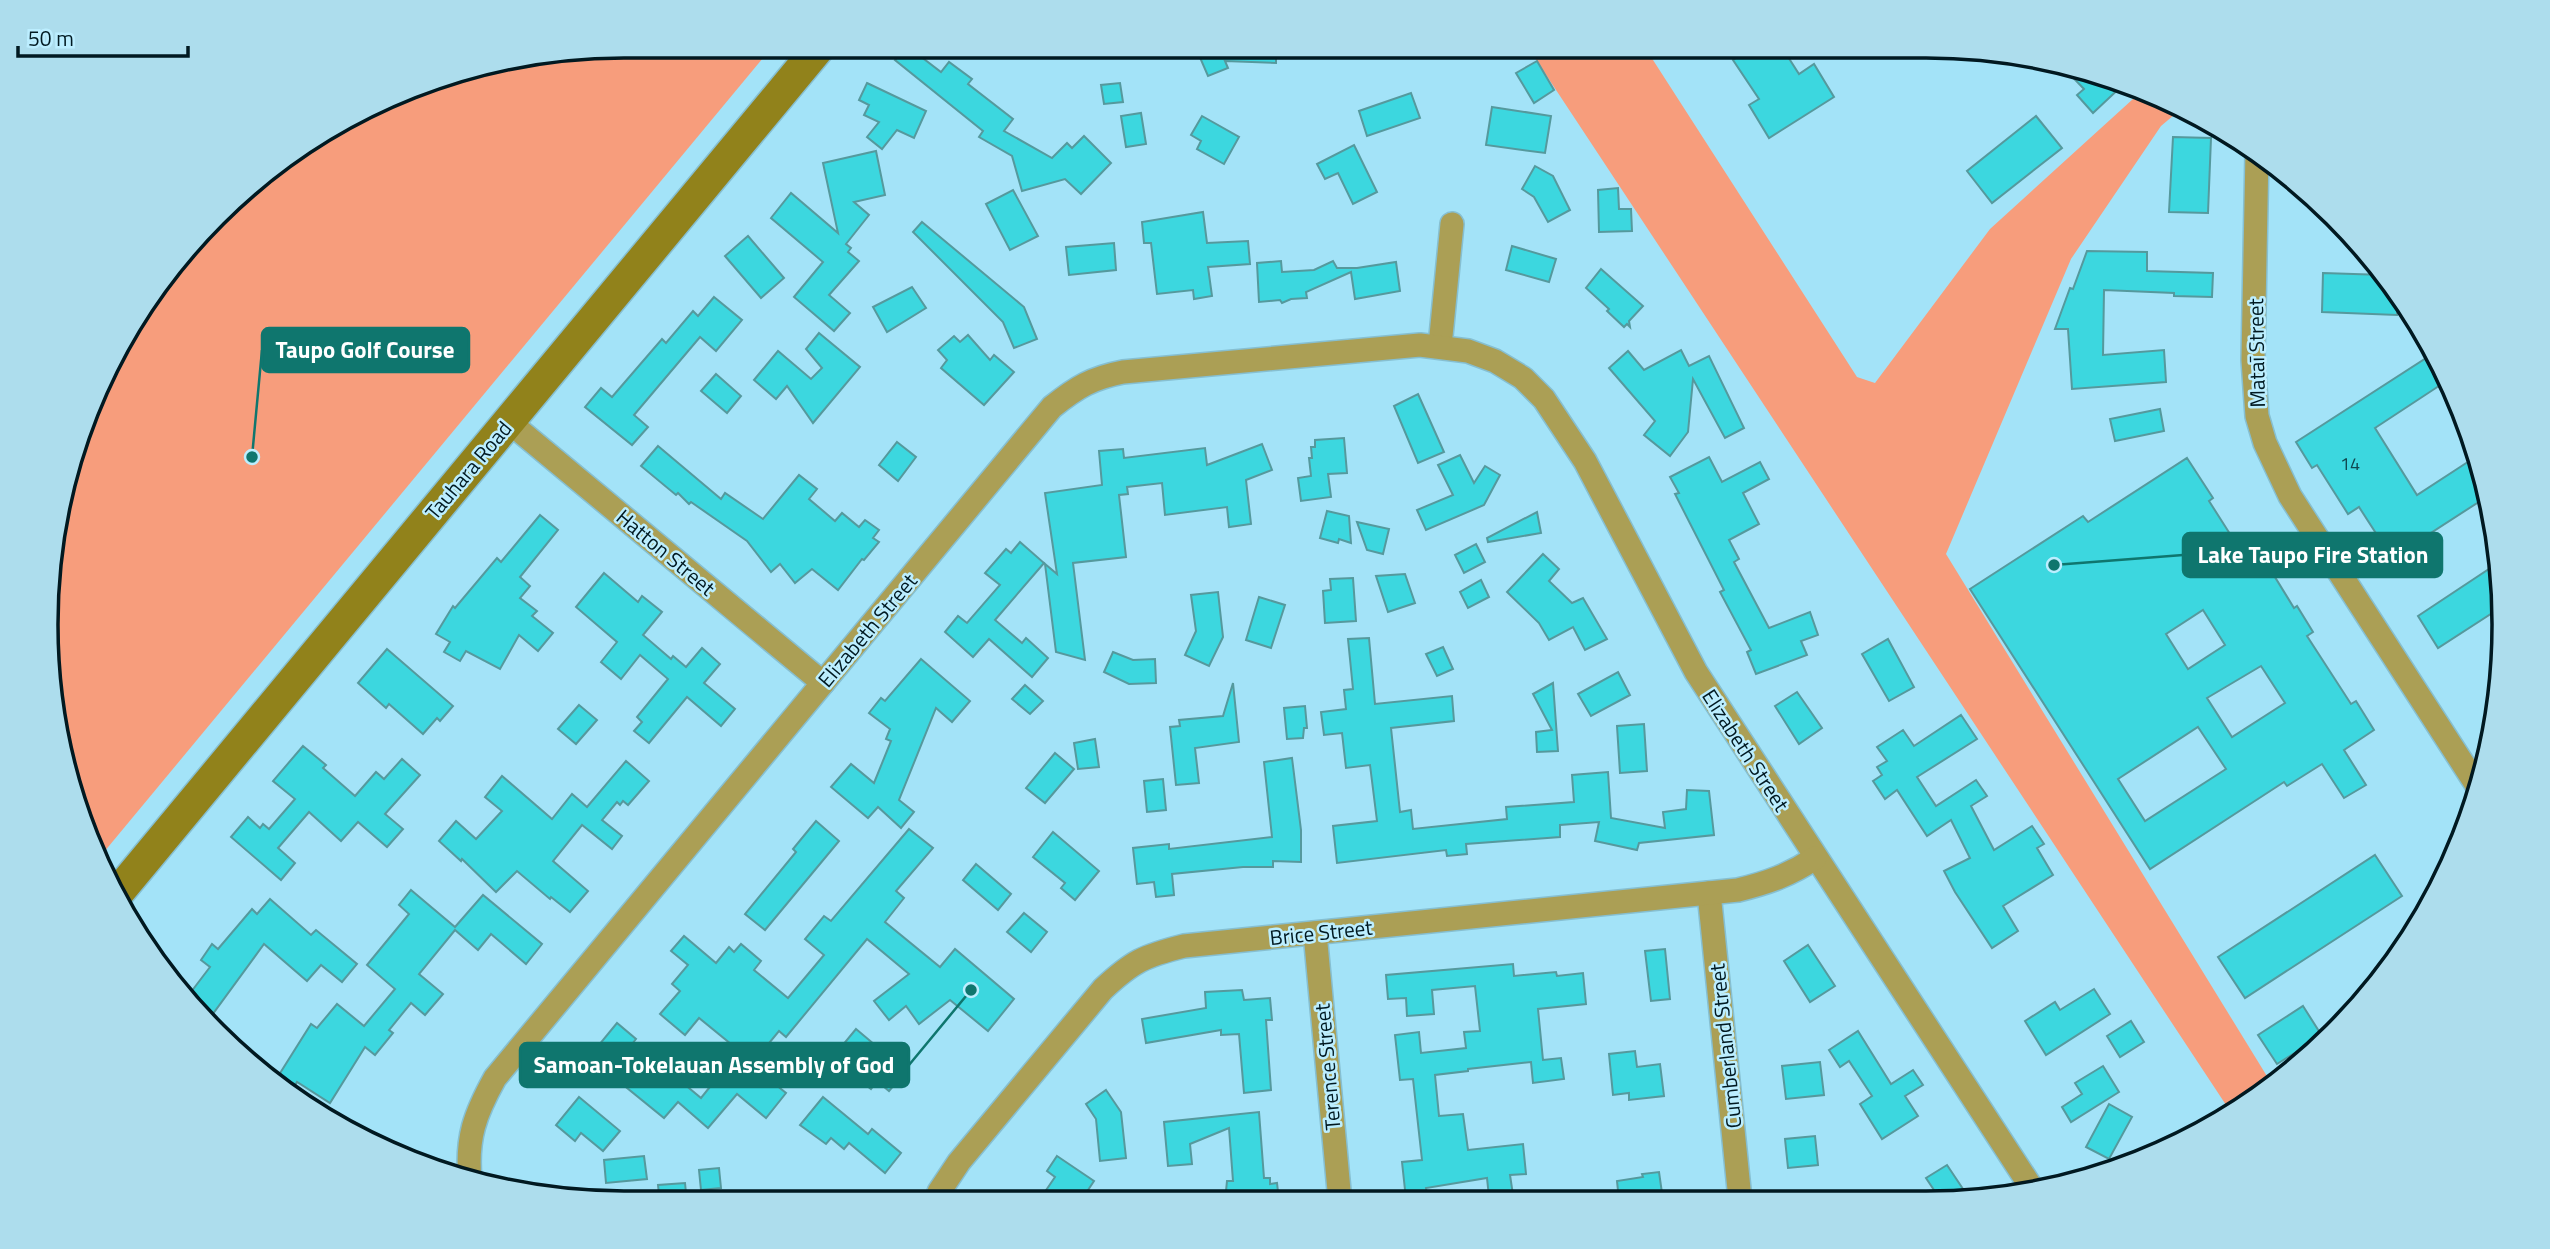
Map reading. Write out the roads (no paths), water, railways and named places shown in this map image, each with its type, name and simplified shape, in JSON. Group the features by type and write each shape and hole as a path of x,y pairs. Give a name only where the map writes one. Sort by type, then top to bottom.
{"main road":[{"name":"Tauhara Road","path":"123,887 810,58"}],"street":[{"name":"Mataī Street","path":"2258,166 2253,360 2257,416 2265,443 2290,496 2471,777"},
{"path":"1440,346 1452,224"},
{"name":"Elizabeth Street","path":"469,1169 470,1132 495,1078 1052,407 1074,389 1097,377 1123,372 1399,346 1440,346 1495,361 1523,379 1544,398 1585,461 1696,672 2026,1182"},
{"name":"Hatton Street","path":"508,421 823,683"},
{"name":"Brice Street","path":"940,1191 959,1162 1103,989 1129,965 1154,953 1184,946 1709,894 1770,882 1795,872 1815,858"},
{"name":"Cumberland Street","path":"1709,894 1739,1191"},
{"name":"Terence Street","path":"1315,933 1339,1191"}],"place":[{"name":"Taupo Golf Course","path":"252,457"},
{"name":"Lake Taupo Fire Station","path":"2054,565"},
{"name":"Samoan-Tokelauan Assembly of God","path":"971,990"}]}
